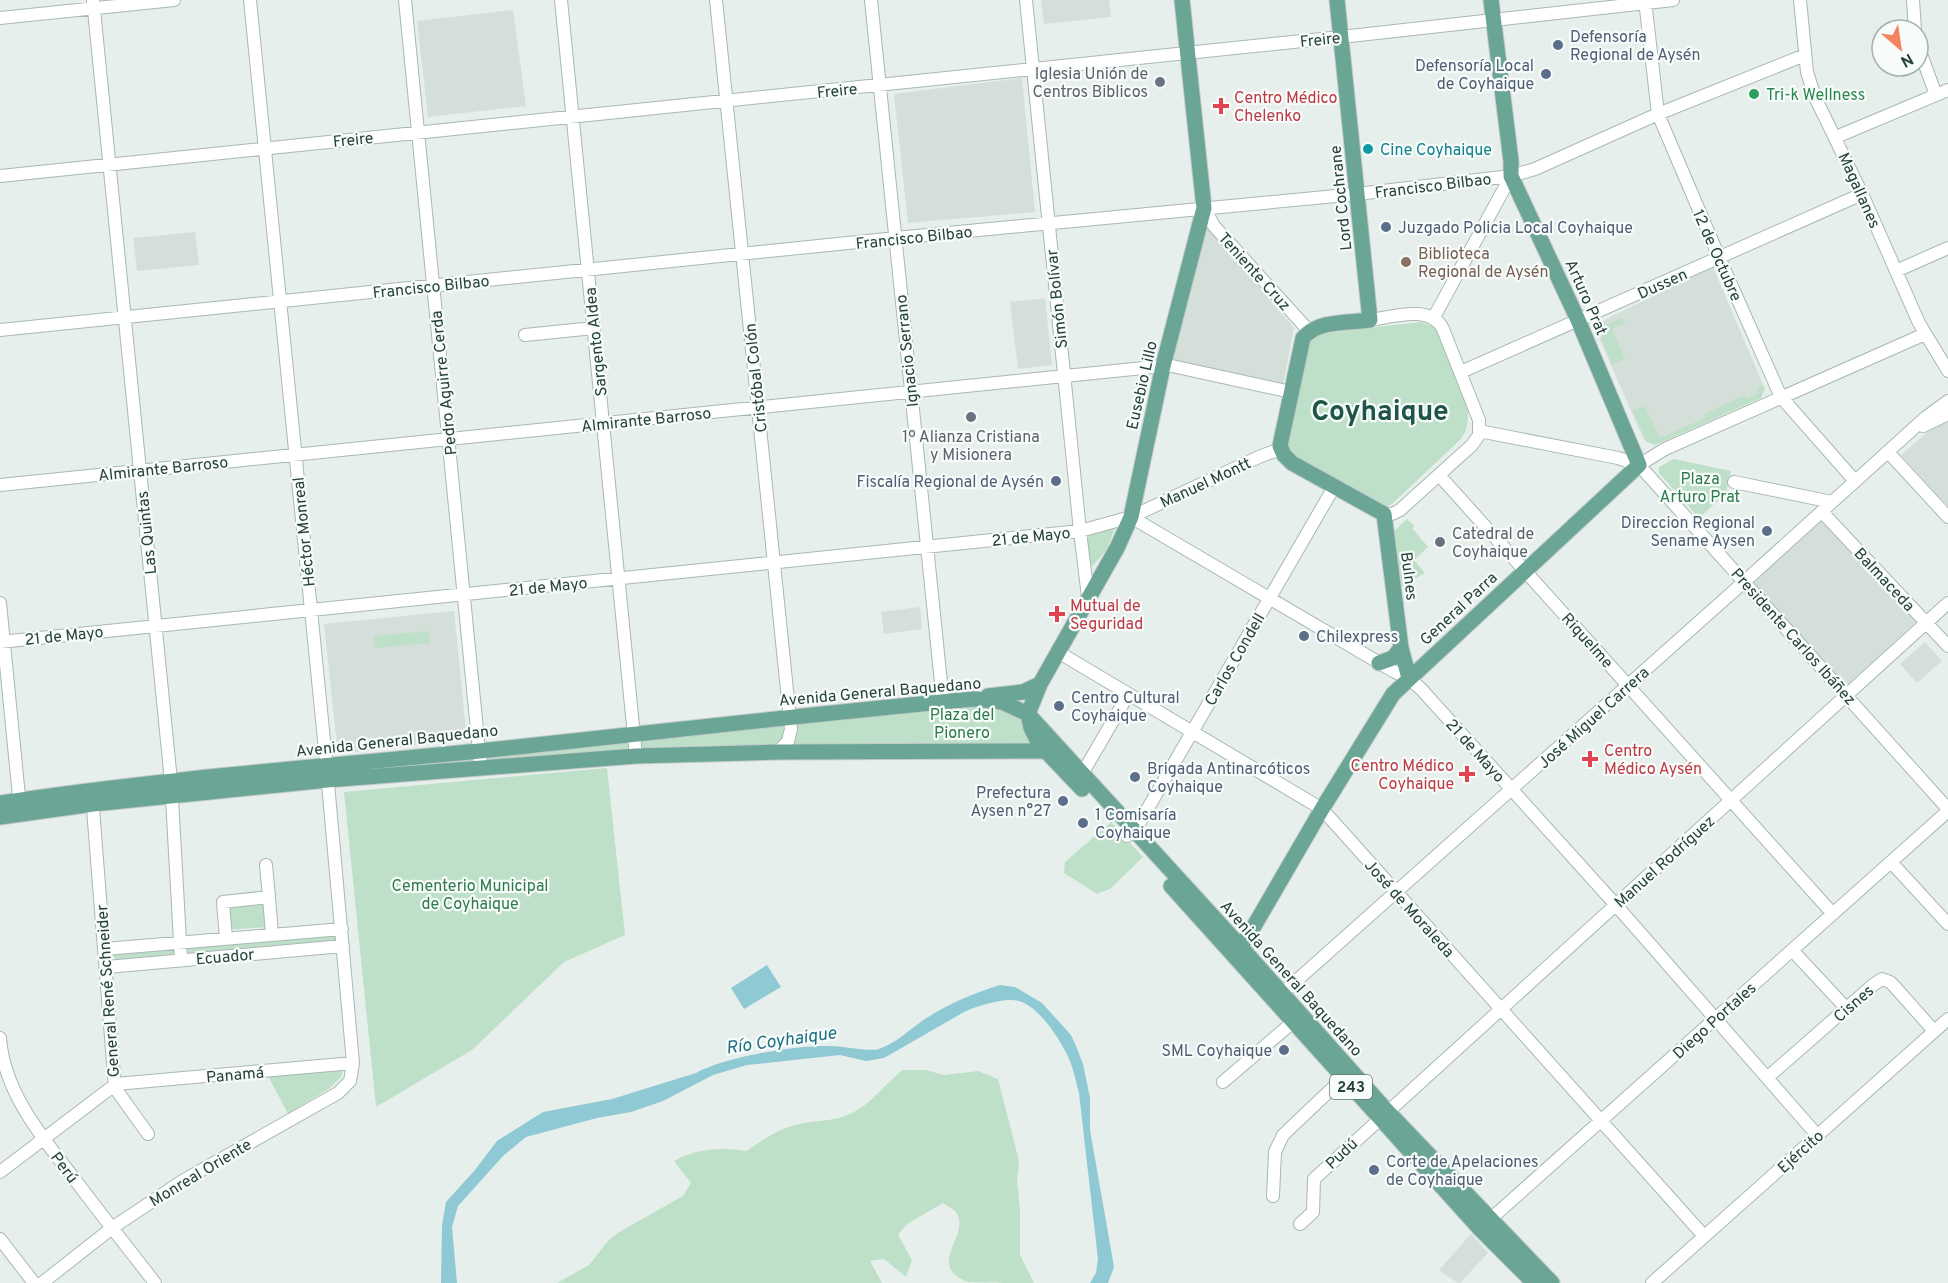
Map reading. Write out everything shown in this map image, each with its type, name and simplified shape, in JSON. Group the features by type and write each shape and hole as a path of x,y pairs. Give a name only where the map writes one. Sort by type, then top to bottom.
{"main road":[{"name":"Eusebio Lillo","path":"1028,714 1040,684 1117,548 1131,517 1163,366 1204,208 1182,0"},
{"name":"Lord Cochrane","path":"1337,0 1370,320"},
{"name":"Arturo Prat","path":"1491,0 1511,161 1510,176 1578,320 1639,465"},
{"path":"1370,320 1318,327 1309,331 1301,342 1280,438 1281,449 1292,463 1384,514"},
{"name":"General Parra","path":"1240,946 1250,933 1388,700 1639,465"},
{"name":"Bulnes","path":"1384,514 1401,648 1409,678"},
{"path":"1379,663 1393,658 1401,648"},
{"path":"974,699 1023,692 1040,684"},
{"name":"Avenida General Baquedano","path":"0,816 20,807 92,797 327,772 479,751 974,699 1002,702 1028,714 1082,774 1223,946 1278,997 1293,1022 1343,1078 1383,1114"},
{"path":"1028,714 1034,735 1046,751"},
{"name":"Avenida General Baquedano","path":"327,772 481,767 636,756 778,752 1046,751 1240,946 1278,997 1484,1224 1534,1283"},
{"name":"Avenida General Baquedano","path":"0,803 20,807"},
{"path":"1223,946 1229,948 1240,946"},
{"name":"Avenida General Baquedano","path":"1484,1224 1552,1283"}],"street":[{"path":"0,18 93,4 174,0"},
{"name":"Héctor Monreal","path":"250,0 344,946 353,1063"},
{"name":"Pedro Aguirre Cerda","path":"405,0 481,767"},
{"name":"Sargento Aldea","path":"561,0 636,756"},
{"name":"Cristóbal Colón","path":"716,0 789,717 790,737 786,746 778,752"},
{"name":"Ignacio Serrano","path":"871,0 943,702"},
{"name":"Simón Bolívar","path":"1026,0 1088,597"},
{"name":"Freire","path":"0,176 879,86 1341,37 1646,1 1673,0"},
{"name":"Magallanes","path":"1800,0 1805,54 1815,97 1836,137 1925,334 1948,371"},
{"path":"1912,0 1914,18"},
{"name":"12 de Octubre","path":"1646,1 1658,114 1719,257 1781,397 1855,481"},
{"name":"Las Quintas","path":"93,4 171,788 181,959"},
{"name":"Francisco Bilbao","path":"0,330 1357,194 1510,176 1534,169 1658,114 1805,54"},
{"path":"1930,78 1936,95"},
{"path":"1836,137 1948,90"},
{"path":"1434,317 1510,176"},
{"name":"Dussen","path":"1461,372 1862,194"},
{"name":"Teniente Cruz","path":"1204,208 1214,226 1309,331"},
{"path":"1896,271 1948,248"},
{"path":"1370,320 1421,314 1434,317 1442,325 1478,415 1479,431 1472,445 1397,512 1384,514"},
{"path":"525,335 594,328"},
{"name":"General Parra","path":"1639,465 1665,449 1925,334"},
{"name":"Almirante Barroso","path":"0,485 1163,366 1291,392"},
{"name":"José Miguel Carrera","path":"1278,997 1629,686 1911,431 1948,401"},
{"name":"José Miguel Carrera","path":"1911,431 1948,414"},
{"path":"1479,431 1618,458 1639,465"},
{"name":"Manuel Montt","path":"1131,517 1261,456 1281,449"},
{"path":"1888,452 1948,517"},
{"name":"Presidente Carlos Ibáñez","path":"1639,465 1948,810"},
{"name":"Riquelme","path":"1439,475 1833,914"},
{"path":"1734,482 1832,502"},
{"name":"Carlos Condell","path":"1130,833 1140,822 1334,487"},
{"name":"Balmaceda","path":"1822,512 1948,646"},
{"name":"21 de Mayo","path":"2,642 1080,531 1131,517 1379,663 1409,678 1616,904 1818,1135"},
{"path":"0,603 2,642 20,807"},
{"name":"Manuel Rodríguez","path":"1383,1114 1948,603"},
{"name":"José de Moraleda","path":"1058,652 1322,809 1704,1236"},
{"path":"1082,774 1128,695"},
{"name":"General René Schneider","path":"0,1172 116,1084 92,797"},
{"name":"Diego Portales","path":"1484,1224 1948,810"},
{"path":"1891,862 1948,924"},
{"path":"266,864 272,935"},
{"path":"226,939 223,902 269,897"},
{"name":"Ecuador","path":"105,949 342,929"},
{"name":"Ecuador","path":"107,967 344,946"},
{"path":"1792,950 1846,1008"},
{"name":"Cisnes","path":"1768,1077 1878,981 1885,979 1934,1031"},
{"name":"Ejército","path":"1652,1283 1948,1018"},
{"path":"1223,1082 1293,1022"},
{"name":"Perú","path":"0,1038 1,1055 18,1101 44,1139 155,1283"},
{"name":"Panamá","path":"116,1084 353,1063"},
{"name":"Monreal Oriente","path":"42,1283 112,1228 184,1180 338,1093 350,1081 353,1063"},
{"path":"1273,1196 1275,1152 1283,1135 1343,1078"},
{"path":"116,1084 115,1088 148,1134"},
{"name":"Pudú","path":"1300,1224 1313,1212 1314,1179 1383,1114"},
{"path":"0,1239 34,1283"}],"shaded area":[{"path":"1041,0 1109,0 1111,17 1044,24"},
{"path":"513,10 526,106 428,117 417,21"},
{"path":"1022,78 1035,212 908,223 894,94"},
{"path":"1205,224 1294,328 1283,385 1169,360"},
{"path":"195,232 199,265 137,271 133,238"},
{"path":"1713,267 1765,389 1762,395 1649,443 1644,440 1595,329 1598,323"},
{"path":"1045,298 1052,365 1018,369 1010,302"},
{"path":"1948,419 1948,506 1901,455 1938,423"},
{"path":"1822,519 1916,622 1844,688 1752,583"},
{"path":"920,607 922,629 884,634 881,612"},
{"path":"454,611 467,740 338,754 324,624"},
{"path":"1925,642 1942,661 1917,683 1900,664"},
{"path":"1471,1234 1488,1253 1458,1283 1439,1270"}],"green space":[{"path":"1622,318 1625,323 1612,329 1625,359 1612,365 1599,332 1602,327"},
{"path":"1421,322 1434,327 1438,334 1468,410 1466,430 1461,439 1392,504 1385,507 1292,454 1287,445 1287,439 1311,340 1318,334"},
{"path":"1762,385 1764,390 1761,398 1655,445 1646,441 1633,411 1645,406 1660,438 1705,418 1704,414 1745,395 1747,399 1759,393 1757,388"},
{"name":"Plaza Arturo Prat","path":"1674,459 1731,471 1726,493 1699,518 1659,473 1659,467"},
{"path":"1407,519 1415,526 1412,528 1428,547 1414,560 1425,573 1413,580 1415,585 1411,587 1401,586 1394,531"},
{"path":"1115,528 1107,549 1092,567 1087,535"},
{"path":"429,631 430,643 375,648 373,636"},
{"name":"Plaza del Pionero","path":"985,704 1021,717 1036,742 807,747 693,746 578,752 348,773 345,768"},
{"name":"Cementerio Municipal de Coyhaique","path":"607,768 625,935 564,962 472,1050 376,1107 344,792"},
{"path":"1111,822 1143,857 1110,889 1097,894 1064,873 1065,862"},
{"path":"263,901 267,927 226,930 225,905"},
{"path":"335,935 339,942 186,953 186,947"},
{"path":"174,949 173,956 117,961 113,956 113,953"},
{"path":"342,1070 342,1076 330,1088 288,1114 268,1076"},
{"path":"903,1070 926,1070 944,1075 978,1071 998,1079 1019,1161 1017,1181 1020,1209 1020,1255 1034,1283 968,1282 955,1275 950,1267 949,1258 959,1229 959,1220 955,1211 943,1203 907,1224 898,1235 912,1260 906,1277 884,1259 870,1261 882,1283 557,1283 589,1265 608,1241 619,1232 683,1196 691,1183 674,1161 691,1153 709,1150 747,1151 789,1127 850,1114 865,1105"}],"water":[{"path":"767,965 781,987 744,1009 731,988"},
{"path":"1000,985 1015,987 1042,1003 1071,1035 1083,1064 1090,1098 1090,1130 1114,1267 1108,1283 1090,1283 1096,1273 1098,1259 1079,1093 1071,1065 1062,1044 1035,1010 1019,1001 1006,1000 964,1012 884,1058 866,1061 840,1055 747,1065 713,1075 663,1101 631,1112 597,1118 526,1137 503,1156 458,1206 452,1227 457,1283 441,1283 442,1225 446,1202 497,1141 543,1112 612,1099 724,1062 761,1053 816,1046 879,1049 892,1043 943,1008"}],"place":[{"name":"Defensoría Regional de Aysén","path":"1558,45"},
{"name":"Defensoría Local de Coyhaique","path":"1546,74"},
{"name":"Iglesia Unión de Centros Biblicos","path":"1160,82"},
{"name":"Tri-k Wellness","path":"1754,94"},
{"name":"Centro Médico Chelenko","path":"1221,106"},
{"name":"Cine Coyhaique","path":"1368,149"},
{"name":"Juzgado Policia Local Coyhaique","path":"1386,227"},
{"name":"Biblioteca Regional de Aysén","path":"1406,262"},
{"name":"1º Alianza Cristiana y Misionera","path":"971,417"},
{"name":"Fiscalía Regional de Aysén","path":"1056,481"},
{"name":"Direccion Regional Sename Aysen","path":"1767,531"},
{"name":"Catedral de Coyhaique","path":"1440,542"},
{"name":"Mutual de Seguridad","path":"1057,614"},
{"name":"Chilexpress","path":"1304,636"},
{"name":"Centro Cultural Coyhaique","path":"1059,706"},
{"name":"Centro Médico Aysén","path":"1590,759"},
{"name":"Centro Médico Coyhaique","path":"1467,774"},
{"name":"Brigada Antinarcóticos Coyhaique","path":"1135,777"},
{"name":"Prefectura Aysen n°27","path":"1063,801"},
{"name":"1 Comisaría Coyhaique","path":"1083,823"},
{"name":"SML Coyhaique","path":"1284,1050"},
{"name":"Corte de Apelaciones de Coyhaique","path":"1374,1170"}],"district":[{"name":"Coyhaique","path":"1380,410"}],"water label":[{"name":"Río Coyhaique","path":"781,1040"}]}
